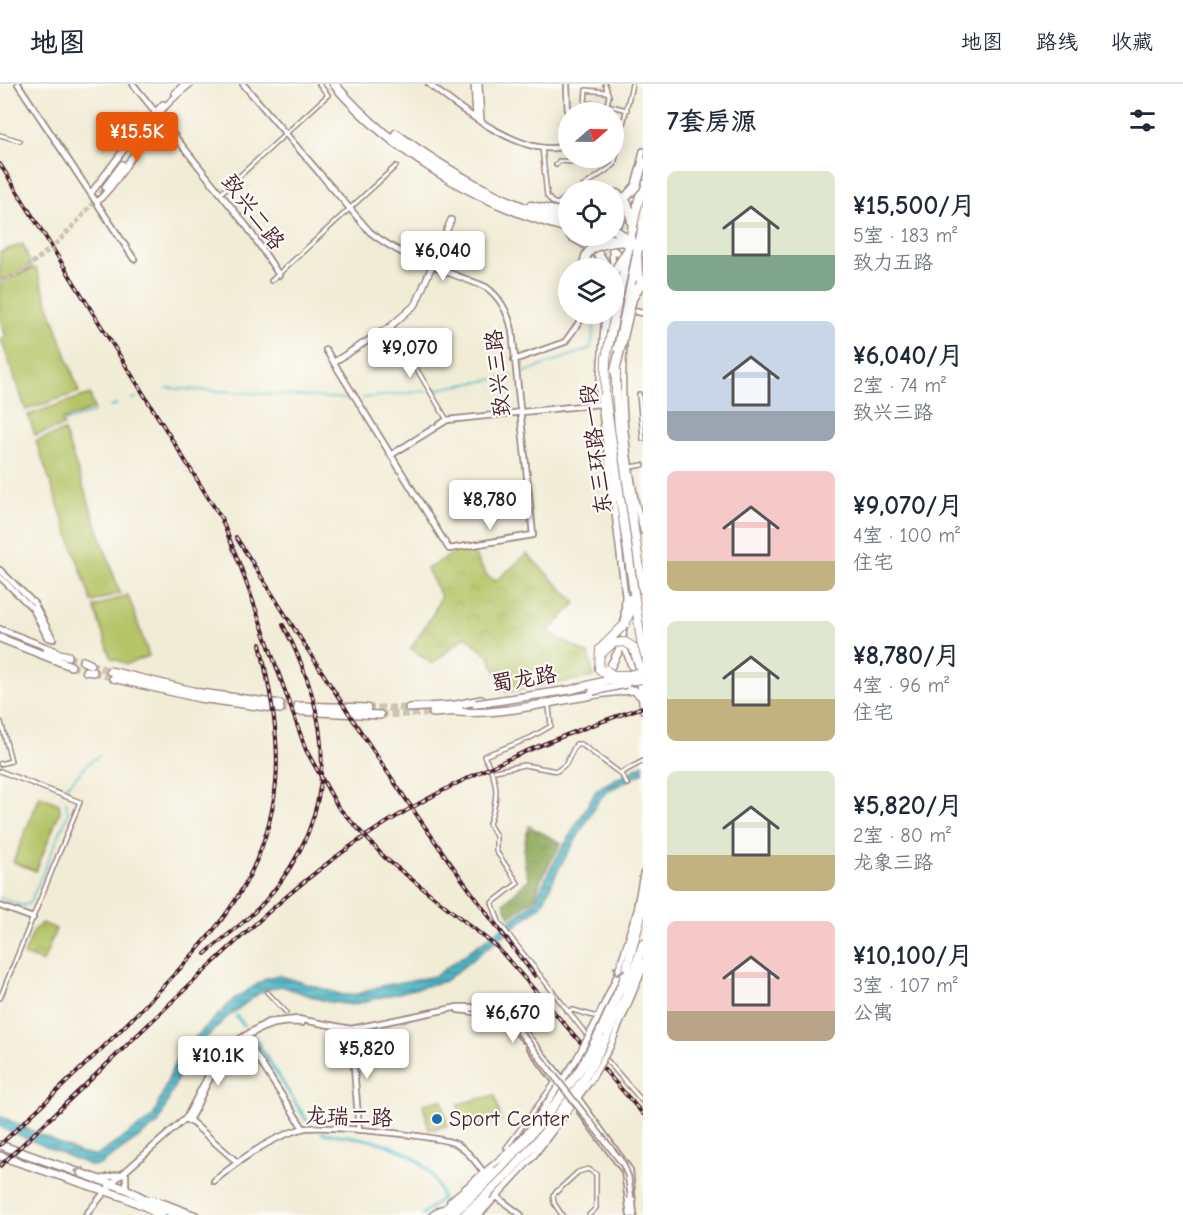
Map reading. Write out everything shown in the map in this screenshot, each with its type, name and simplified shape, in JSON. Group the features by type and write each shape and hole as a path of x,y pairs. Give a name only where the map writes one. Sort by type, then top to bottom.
{"highway":[{"path":"334,84 392,138 458,184 523,219 558,231"},
{"path":"342,84 366,110 397,135 462,179 507,201 558,219"},
{"path":"624,199 636,186 643,162"},
{"path":"624,260 635,246 641,227 643,184"},
{"path":"624,198 641,227"},
{"path":"489,201 558,225"},
{"path":"507,201 558,212"},
{"path":"585,258 592,248 602,244 635,246"},
{"path":"590,246 599,258"},
{"path":"615,371 632,299 643,282 638,276 635,246"},
{"name":"东三环路一段","path":"635,246 606,358 605,395 643,654"},
{"name":"东三环路一段","path":"635,246 615,371 619,428 643,590"},
{"path":"606,358 607,324"},
{"path":"619,428 635,501"},
{"path":"612,452 613,498"},
{"path":"631,511 643,558"},
{"path":"622,514 631,604 625,624 600,649 599,669 616,682 643,680"},
{"path":"630,675 619,676 609,672 602,658 605,649 614,643 625,642 633,647 641,668 642,695"},
{"path":"593,691 617,689 643,680"},
{"path":"451,1215 476,1202 511,1172 546,1134 586,1074 622,982 643,908"},
{"path":"602,1036 626,996 643,944"},
{"path":"464,1215 586,1074"},
{"path":"473,1215 476,1202 496,1170 515,1155"},
{"path":"438,1215 476,1202"},
{"path":"444,1215 476,1202"},
{"path":"150,1204 172,1213 186,1215"},
{"path":"150,1204 159,1215"}],"main road":[{"path":"91,193 104,187 149,123 184,84"},
{"path":"157,114 190,84"},
{"path":"474,84 479,120"},
{"path":"479,84 479,120"},
{"path":"97,202 104,187 149,123"},
{"path":"624,212 634,191 643,151"},
{"path":"334,362 391,326 416,304 451,220"},
{"path":"624,228 635,224 641,227"},
{"path":"611,246 616,253 622,255 635,246"},
{"path":"635,246 621,396 635,501 643,531"},
{"path":"605,324 599,361 600,404 624,587 623,643 642,695 643,710"},
{"path":"0,631 66,656"},
{"path":"0,640 69,665"},
{"path":"457,708 602,678 607,674 623,643"},
{"name":"蜀龙路","path":"476,707 570,690 630,675 641,668"},
{"path":"111,674 280,707"},
{"path":"457,708 518,707 634,690 642,695"},
{"name":"蜀龙路","path":"409,708 476,707 593,691"},
{"path":"367,708 297,708 380,714"},
{"name":"蜀龙路","path":"433,713 457,708"},
{"path":"630,934 643,874"},
{"path":"602,1036 598,1017 616,978 643,896"},
{"path":"626,996 643,962"},
{"path":"476,1202 497,1197 574,1106 602,1036 643,969"},
{"path":"432,1215 484,1173 529,1130 557,1085 564,1081 576,1060 602,1036"},
{"path":"0,1144 114,1184 150,1204"},
{"path":"0,1156 106,1192 150,1204 172,1204 196,1215"}],"street":[{"path":"18,84 134,259"},
{"name":"致兴二路","path":"133,84 248,228 279,275"},
{"name":"致兴三路","path":"243,84 350,211 387,246 486,287 495,293 509,317 533,535 449,549 391,455"},
{"path":"220,194 328,95 319,84"},
{"path":"429,84 479,120 526,143 542,147 558,145"},
{"path":"567,84 568,102"},
{"path":"605,84 608,102"},
{"path":"594,180 612,169 632,84"},
{"path":"585,102 586,90 608,93"},
{"path":"0,135 20,141"},
{"path":"542,147 548,196 552,202 558,203"},
{"path":"271,281 350,211 396,166"},
{"path":"624,309 643,313"},
{"path":"514,360 565,342 578,324"},
{"path":"391,326 447,420"},
{"path":"326,350 391,455 447,420 600,404"},
{"path":"639,394 643,439"},
{"path":"630,467 643,465"},
{"path":"0,570 34,603 52,639 47,636 33,609 0,577"},
{"path":"549,707 551,726 530,738 484,756 494,771 496,783 495,805 489,824 496,836 496,851 518,883 492,903 500,924 625,1084 643,1102"},
{"path":"0,764 11,761 1,722"},
{"path":"494,771 524,765 557,771 566,764 578,743 601,756 621,774 627,784"},
{"path":"621,774 643,761"},
{"path":"0,771 81,802 0,998"},
{"path":"0,906 33,918"},
{"path":"0,990 6,983"},
{"path":"267,992 286,1012"},
{"path":"86,1215 114,1184 187,1119 210,1072 243,1037 268,1025 287,1022 351,1031 458,1008 481,1007 507,1017 525,1033 564,1081"},
{"path":"458,1008 472,1008 503,1017 524,1036 623,1164 628,1176 631,1207"},
{"path":"458,1008 482,1013 507,1024 521,1036 557,1085 506,1148"},
{"path":"567,1011 573,1010 598,1017"},
{"path":"351,1031 359,1130"},
{"path":"243,1037 303,1128"},
{"path":"578,1098 626,1162 632,1177 631,1207"},
{"path":"574,1106 624,1171 632,1215"},
{"path":"187,1119 237,1162"},
{"name":"龙瑞二路","path":"214,1181 237,1162 303,1128 424,1136 455,1143 472,1157 484,1173"},
{"path":"562,1215 554,1203 553,1196 578,1172 588,1169 596,1174 598,1182 597,1206 590,1215"},
{"path":"101,1179 125,1174"},
{"path":"125,1174 126,1189"},
{"path":"497,1197 521,1215"}],"green space":[{"path":"23,244 32,268 2,280 36,268 79,392 26,410 1,339 6,337 0,320 0,252"},
{"path":"90,394 94,409 62,420 64,426 35,435 28,415"},
{"path":"64,431 120,593 92,602 36,441"},
{"path":"460,549 471,549 487,576 496,581 527,554 576,603 548,632 589,655 594,677 506,692 488,655 466,636 432,664 411,648 433,614 441,596 427,569"},
{"path":"128,595 149,656 127,664 111,658 94,607"},
{"path":"40,796 59,804 60,811 36,871 13,862"},
{"path":"529,826 561,843 541,879 535,897 510,917 504,903 529,879 524,852"},
{"path":"42,923 56,929 43,962 24,955 34,930"},
{"path":"495,1095 501,1120 463,1129 458,1104"},
{"name":"Sport Center","path":"442,1100 448,1126 429,1130 423,1104"}],"water":[{"path":"643,764 643,773 607,791 599,800 558,870 542,905 445,981 352,1005 325,1001 281,986 261,992 226,1018 193,1051 184,1064 158,1124 100,1165 91,1166 0,1127 0,1116 82,1154 98,1155 153,1117 178,1055 234,999 267,978 278,975 343,995 358,994 381,986 435,976 535,901 549,871 597,789"}],"waterway":[{"path":"520,374 591,348 594,325"},
{"path":"432,390 513,376"},
{"path":"167,388 348,399"},
{"path":"363,398 426,391"},
{"path":"132,399 136,398"},
{"path":"110,407 117,404"},
{"path":"64,422 95,412"},
{"path":"65,791 64,787 90,762 100,756"},
{"path":"0,898 22,906 30,903 68,814 66,801"},
{"path":"236,1016 244,1025"},
{"path":"253,1036 307,1121"},
{"path":"322,1133 376,1142 410,1155 424,1166 435,1180 442,1198 422,1215"}],"tunnel":[{"path":"0,283 45,253 71,229 105,187"},
{"path":"68,656 83,661"},
{"path":"90,664 110,671"},
{"path":"71,666 86,671"},
{"path":"93,672 113,678"},
{"path":"280,704 298,706"},
{"path":"367,708 409,708"},
{"path":"280,709 297,711"},
{"path":"380,715 433,713"}],"railway":[{"path":"0,164 221,518 306,750 338,807 385,858 498,948 643,1114"},
{"path":"236,537 417,816 535,976"},
{"path":"205,954 244,922 266,900 290,867 307,834 318,800 322,766 320,731 312,696 300,661 283,625"},
{"path":"0,1145 174,975 216,927 234,903 249,877 261,849 270,818 277,765 273,713 260,644"},
{"path":"0,1166 251,928 298,886 349,848 439,792 472,776 539,746 643,707"}],"place":[{"name":"Sport Center","path":"437,1119"}]}
